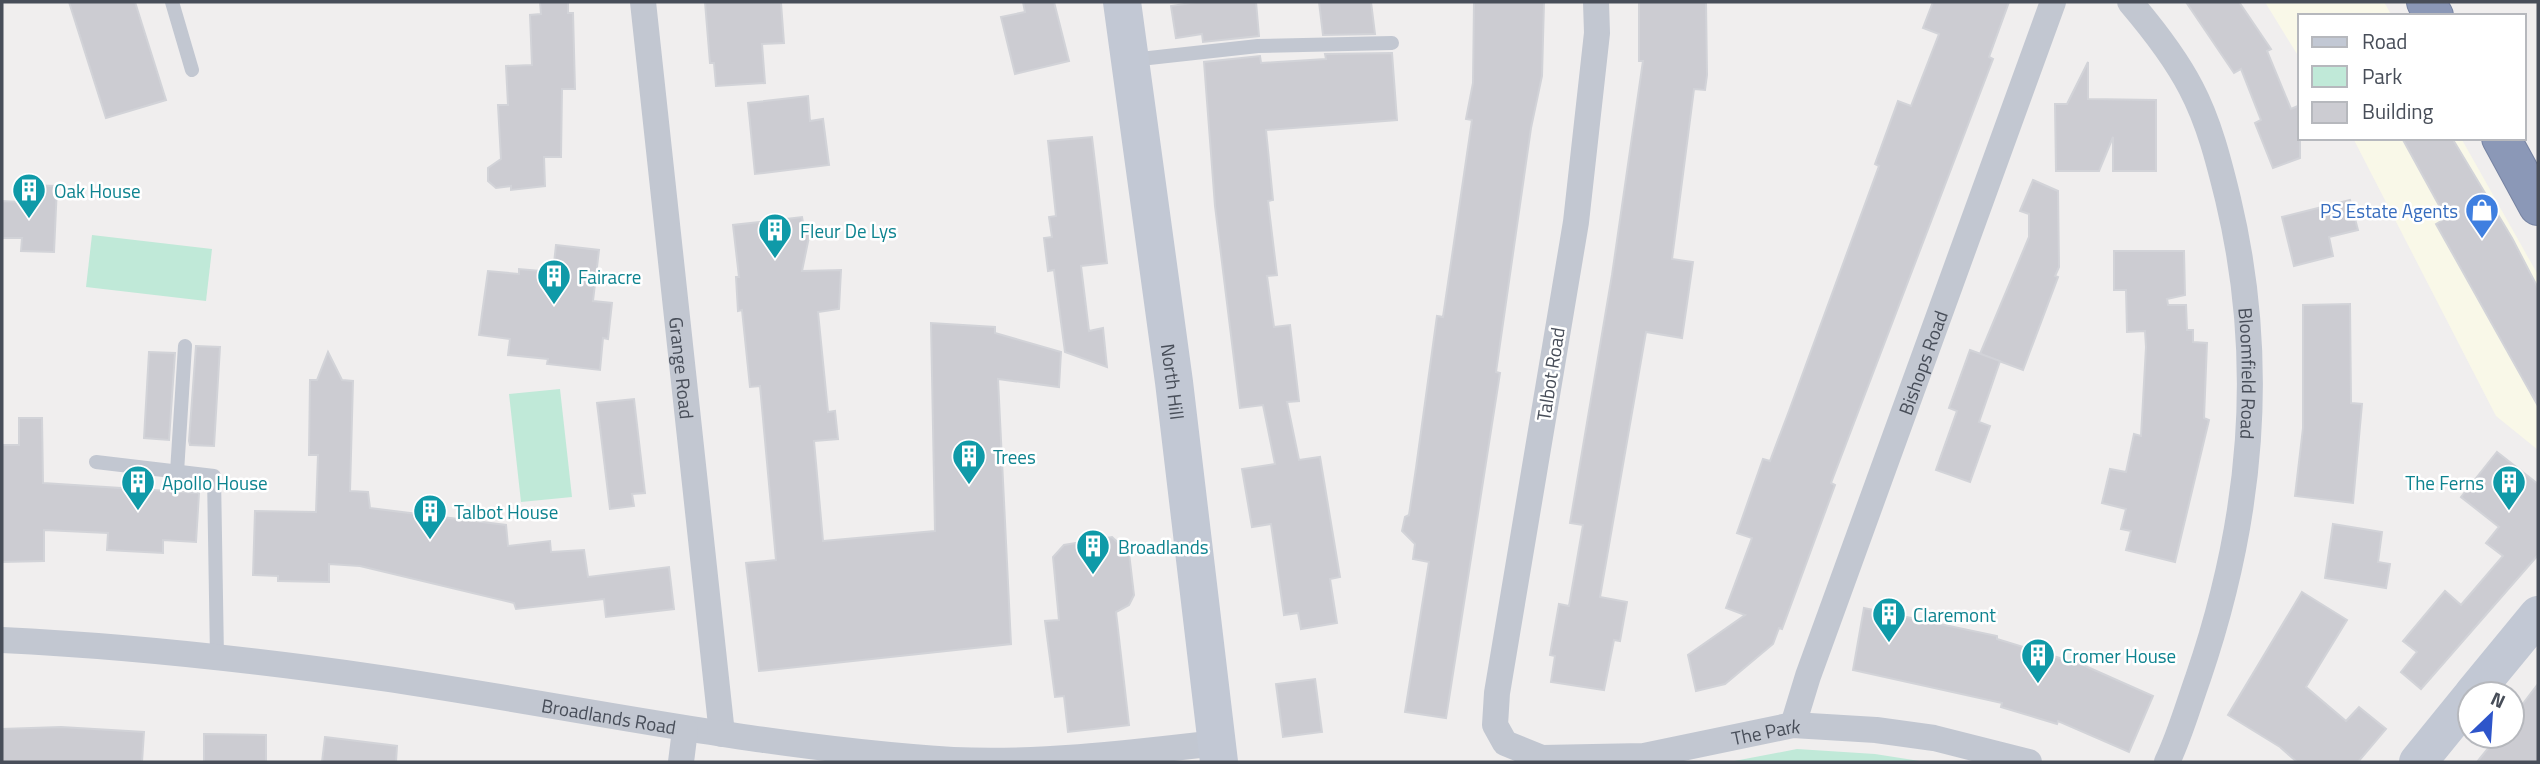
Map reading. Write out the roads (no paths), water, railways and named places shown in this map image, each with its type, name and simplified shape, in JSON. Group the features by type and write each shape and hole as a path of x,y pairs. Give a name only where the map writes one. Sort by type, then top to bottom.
{"highway":[{"path":"2502,140 2533,182"}],"main road":[{"name":"North Hill","path":"1122,2 1174,382 1218,752"},
{"path":"2485,680 2538,615"},
{"path":"2418,762 2456,715"}],"street":[{"name":"Grange Road","path":"643,2 722,734"},
{"name":"Talbot Road","path":"1505,743 1495,725 1497,693 1576,222 1597,33 1596,2"},
{"name":"Bishops Road","path":"1793,725 1808,676 2053,2"},
{"name":"Bloomfield Road","path":"2130,2 2159,36 2192,89 2218,158 2242,258 2250,334 2250,437 2235,550 2216,625 2167,762"},
{"name":"Broadlands Road","path":"2,640 110,645 217,656 383,678 685,730 954,761 1063,760 1218,752"},
{"name":"The Park","path":"1505,743 1542,758 1644,756 1793,725 1876,730 1934,738 2029,762"},
{"path":"681,762 685,730"}],"lane":[{"path":"172,2 192,70"},
{"path":"1130,60 1258,46 1392,43"},
{"path":"177,472 185,346"},
{"path":"96,462 214,476 217,656"}],"place":[{"name":"Oak House","path":"29,220"},
{"name":"PS Estate Agents","path":"2482,240"},
{"name":"Fleur De Lys","path":"775,260"},
{"name":"Fairacre","path":"554,306"},
{"name":"Trees","path":"969,486"},
{"name":"Apollo House","path":"138,512"},
{"name":"The Ferns","path":"2509,512"},
{"name":"Talbot House","path":"430,541"},
{"name":"Broadlands","path":"1093,576"},
{"name":"Claremont","path":"1889,644"},
{"name":"Cromer House","path":"2038,685"}]}
